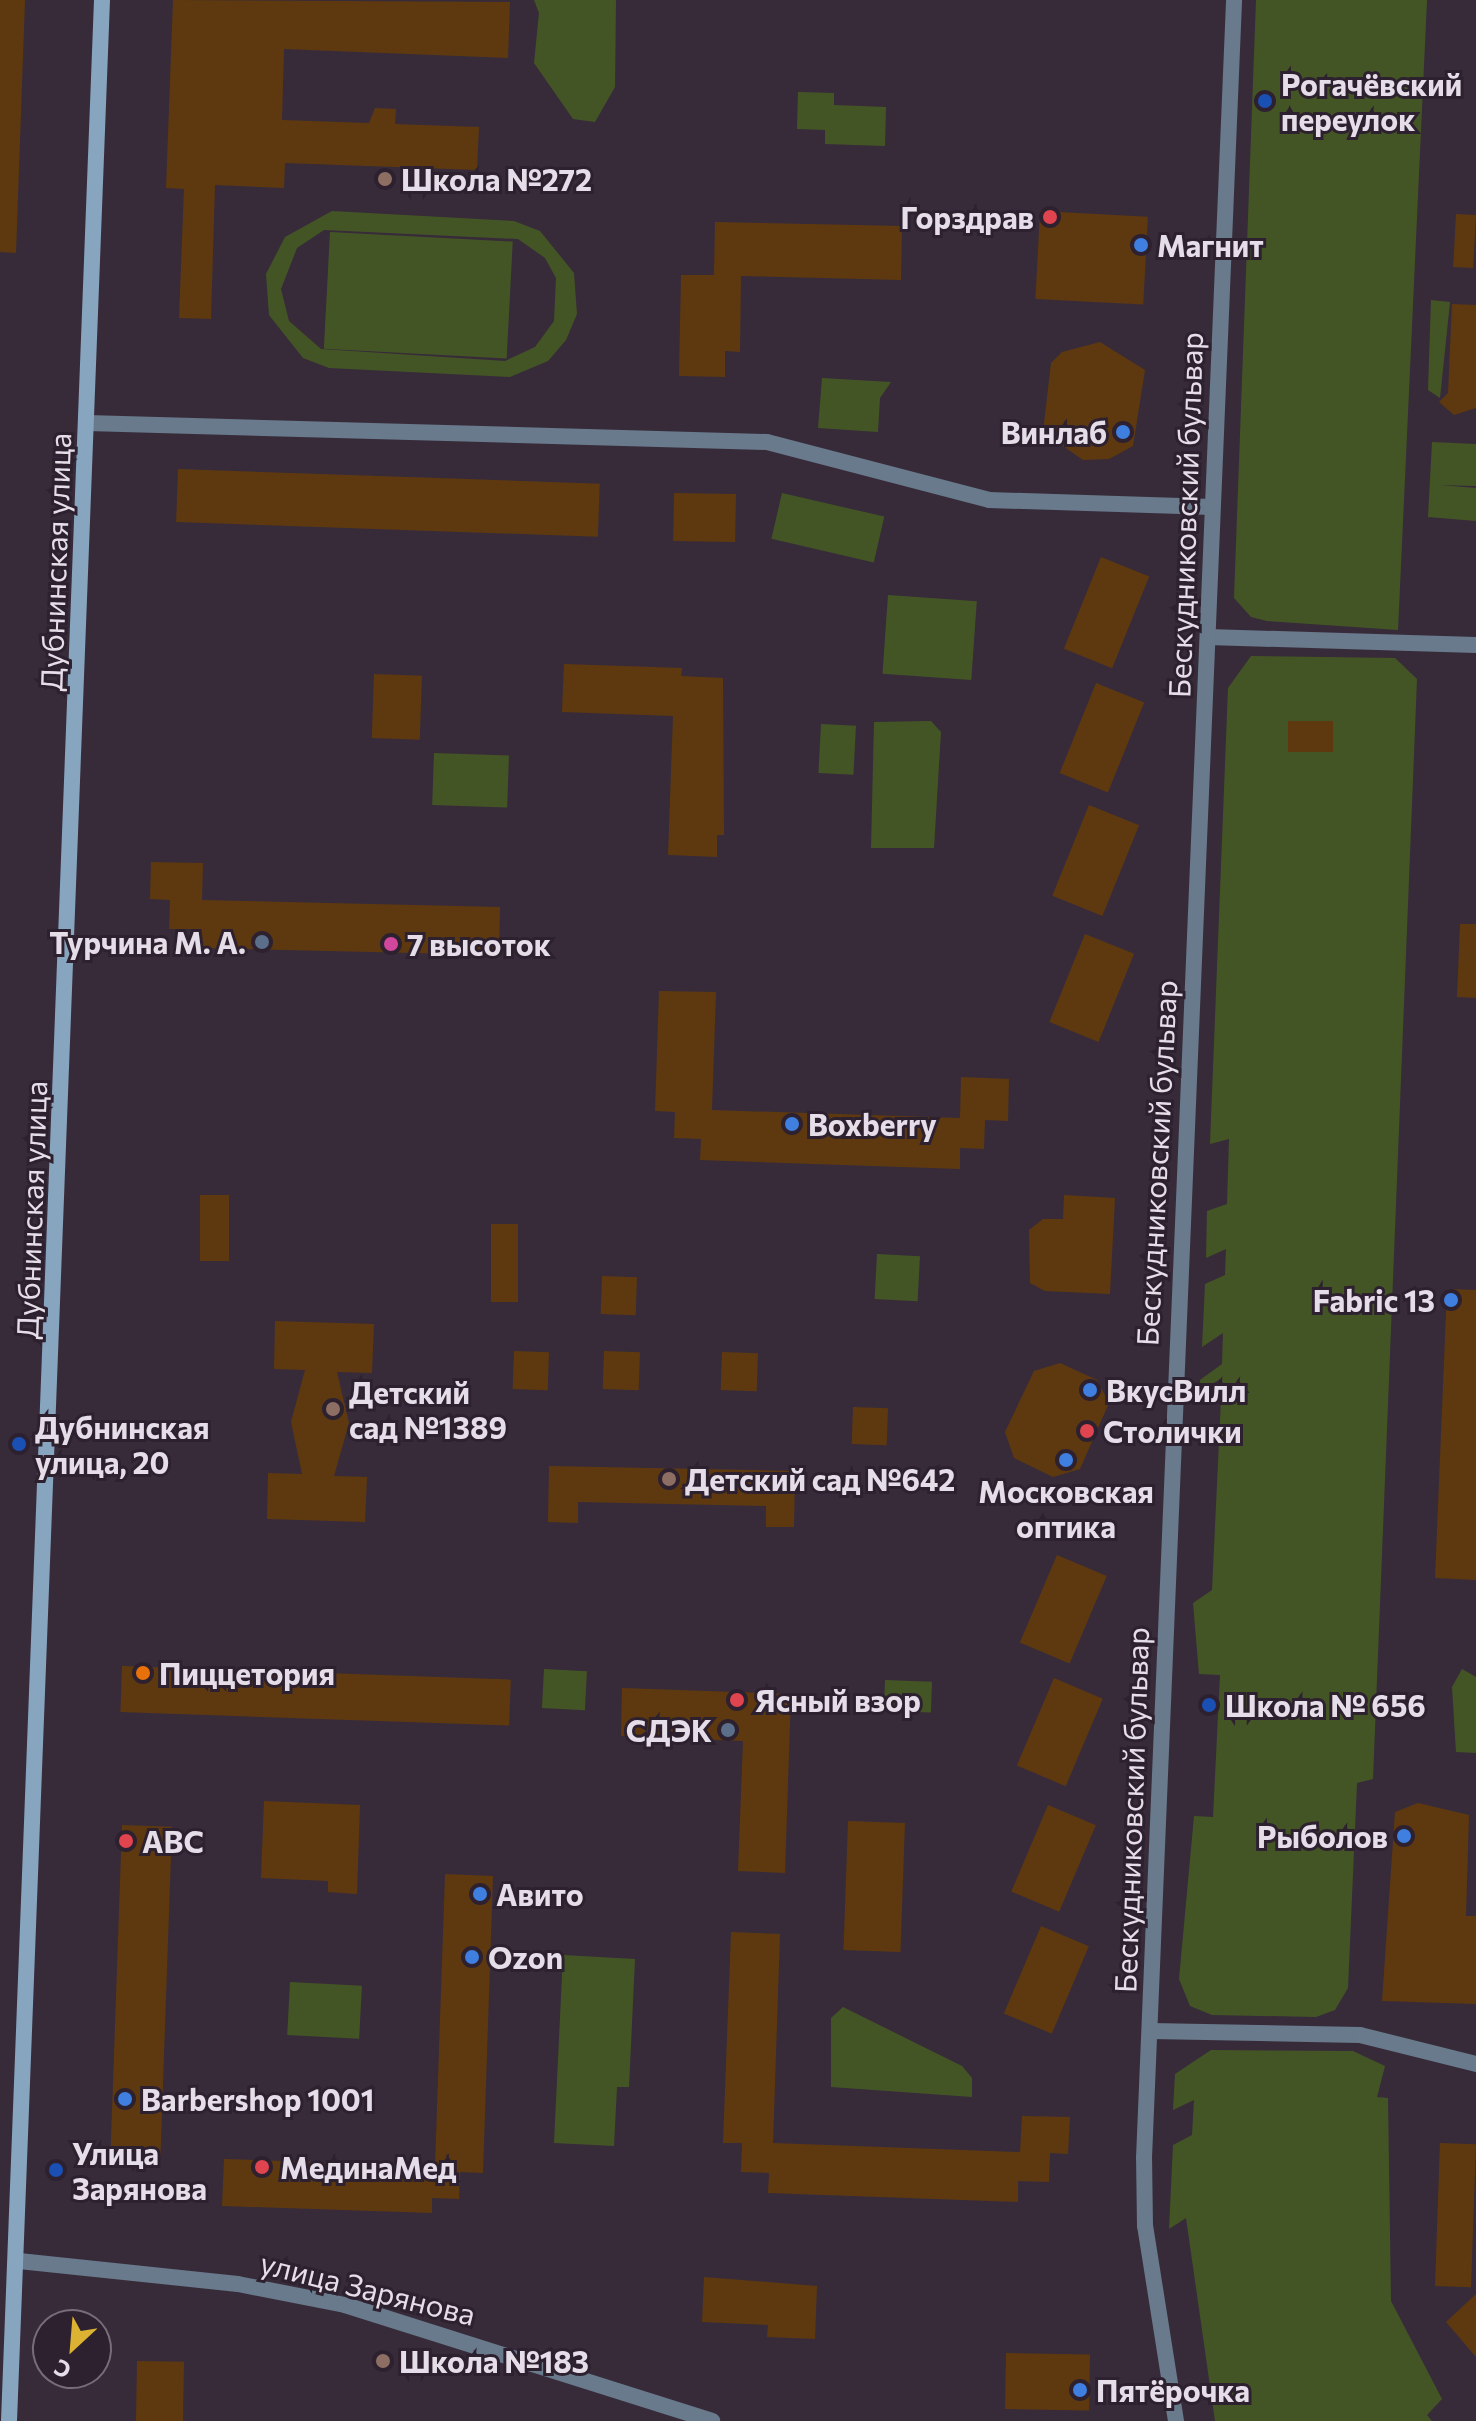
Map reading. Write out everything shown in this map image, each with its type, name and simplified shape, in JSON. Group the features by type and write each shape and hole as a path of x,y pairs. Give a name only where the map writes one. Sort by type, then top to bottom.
{"main road":[{"name":"Дубнинская улица","path":"9,2421 19,2261 102,0"}],"street":[{"name":"Бескудниковский бульвар","path":"1176,2421 1145,2226 1234,0"},
{"path":"87,423 767,442 989,500 1212,507"},
{"path":"1208,637 1476,645"},
{"path":"1151,2031 1360,2035 1476,2064"},
{"name":"улица Зарянова","path":"0,2257 290,2292 712,2421"}],"green space":[{"path":"534,0 616,0 615,87 595,122 573,119 534,63 539,13"},
{"path":"1256,0 1427,0 1398,630 1267,621 1251,617 1234,598"},
{"path":"798,92 834,93 834,105 886,107 885,146 825,144 825,130 797,129"},
{"path":"332,211 514,221 540,231 574,273 577,314 566,340 548,361 510,377 329,368 303,358 269,315 266,274 285,237","holes":["324,230 518,239 545,258 556,278 554,321 535,347 505,361 321,349 289,321 281,289 297,248"]},
{"path":"330,232 513,242 507,358 324,349"},
{"path":"1431,300 1450,302 1440,398 1428,390"},
{"path":"822,378 891,382 880,398 878,432 818,428"},
{"path":"1432,442 1476,444 1476,486 1440,485 1476,488 1476,521 1428,517"},
{"path":"782,493 884,517 874,562 771,539"},
{"path":"888,595 977,601 971,680 882,674"},
{"path":"1251,656 1395,658 1417,679 1373,1779 1357,1783 1348,1988 1335,2010 1316,2017 1212,2015 1190,2006 1179,1979 1194,1816 1213,1817 1220,1675 1199,1674 1193,1603 1212,1590 1222,1378 1200,1391 1200,1380 1222,1364 1223,1333 1202,1347 1205,1284 1225,1275 1226,1249 1206,1258 1207,1211 1227,1204 1229,1139 1210,1144 1228,688"},
{"path":"931,721 941,732 934,848 871,848 874,722"},
{"path":"821,724 856,726 853,775 818,773"},
{"path":"434,753 509,756 507,808 432,805"},
{"path":"877,1254 920,1256 918,1301 875,1299"},
{"path":"544,1669 587,1671 585,1710 542,1708"},
{"path":"1462,1669 1476,1677 1476,1753 1456,1752 1452,1687"},
{"path":"885,1680 932,1682 931,1713 884,1711"},
{"path":"563,1955 635,1959 629,2087 617,2087 614,2146 554,2143"},
{"path":"290,1982 362,1986 359,2039 287,2035"},
{"path":"843,2007 962,2066 972,2078 972,2097 831,2087 831,2018"},
{"path":"1211,2050 1353,2051 1385,2066 1377,2097 1388,2098 1391,2301 1442,2399 1427,2415 1432,2421 1215,2421 1186,2218 1169,2229 1173,2145 1192,2135 1194,2100 1173,2110 1175,2074"}],"building":[{"path":"0,0 25,0 16,253 0,252"},
{"path":"173,0 510,2 508,58 284,49 282,120 369,123 375,108 396,109 395,124 479,127 477,170 285,163 284,188 215,185 211,319 179,318 184,189 166,188"},
{"path":"1040,211 1148,217 1143,305 1035,299"},
{"path":"1456,214 1476,215 1473,268 1453,267"},
{"path":"715,222 902,226 901,280 741,276 740,352 725,351 725,377 679,376 681,275 714,275"},
{"path":"1452,304 1476,305 1476,408 1454,415 1439,402 1448,393"},
{"path":"1100,342 1145,370 1133,446 1109,459 1083,460 1043,432 1051,363 1062,352"},
{"path":"178,469 600,484 598,537 176,522"},
{"path":"674,493 736,494 735,542 673,541"},
{"path":"1101,557 1149,576 1112,668 1064,649"},
{"path":"564,664 682,668 681,676 723,678 724,835 717,835 717,857 668,855 673,716 562,712"},
{"path":"374,674 422,676 420,740 372,738"},
{"path":"1096,683 1144,702 1108,792 1060,773"},
{"path":"1288,721 1333,721 1333,752 1288,752"},
{"path":"1089,805 1139,825 1102,916 1052,896"},
{"path":"151,862 203,863 202,900 500,907 499,955 200,948 200,929 169,929 170,900 150,899"},
{"path":"1460,924 1476,924 1476,998 1457,997"},
{"path":"1085,934 1134,954 1099,1042 1049,1022"},
{"path":"659,991 716,992 712,1110 960,1118 961,1077 1009,1079 1008,1121 985,1120 984,1149 960,1148 960,1169 700,1160 701,1139 674,1138 675,1112 655,1111"},
{"path":"200,1195 229,1195 229,1261 200,1261"},
{"path":"1064,1195 1115,1198 1110,1294 1045,1291 1030,1283 1029,1230 1043,1219 1063,1219"},
{"path":"491,1224 518,1224 518,1302 491,1302"},
{"path":"602,1276 637,1277 636,1315 601,1314"},
{"path":"1447,1289 1476,1290 1476,1580 1435,1578"},
{"path":"275,1321 374,1324 372,1373 337,1372 349,1423 334,1476 367,1477 365,1522 267,1519 268,1473 302,1474 291,1422 305,1370 274,1369"},
{"path":"514,1351 549,1352 548,1390 513,1389"},
{"path":"604,1351 640,1352 639,1390 603,1389"},
{"path":"722,1352 758,1353 757,1391 721,1390"},
{"path":"1060,1363 1097,1380 1109,1403 1080,1469 1053,1477 1014,1458 1005,1432 1034,1371"},
{"path":"853,1407 888,1408 887,1445 852,1444"},
{"path":"549,1466 795,1471 794,1527 766,1527 766,1506 578,1502 578,1523 548,1522"},
{"path":"1057,1555 1107,1576 1070,1664 1020,1642"},
{"path":"122,1666 511,1680 509,1726 120,1712"},
{"path":"1054,1678 1103,1699 1066,1786 1017,1765"},
{"path":"622,1688 791,1694 785,1873 738,1871 743,1741 621,1736"},
{"path":"264,1801 360,1805 357,1894 328,1892 328,1881 261,1878"},
{"path":"1418,1803 1469,1815 1466,1916 1476,1916 1476,2004 1382,2001 1395,1812"},
{"path":"1048,1805 1096,1825 1059,1912 1011,1892"},
{"path":"848,1821 905,1823 900,1952 843,1950"},
{"path":"122,1825 172,1827 160,2156 111,2154"},
{"path":"445,1874 493,1876 483,2173 460,2172 459,2199 432,2198 432,2213 222,2206 224,2159 435,2166"},
{"path":"1041,1926 1089,1946 1052,2034 1004,2013"},
{"path":"731,1932 780,1934 773,2143 1020,2152 1022,2116 1070,2117 1068,2154 1050,2153 1049,2182 1018,2181 1018,2202 768,2193 769,2173 741,2172 742,2143 723,2143"},
{"path":"1440,2143 1476,2144 1471,2287 1435,2286"},
{"path":"704,2277 817,2286 815,2339 767,2337 768,2325 702,2322"},
{"path":"1476,2294 1476,2357 1446,2322"},
{"path":"1006,2353 1090,2354 1089,2410 1005,2409"},
{"path":"137,2361 184,2362 183,2421 136,2421"}],"place":[{"name":"Рогачёвский переулок","path":"1265,101"},
{"name":"Школа №272","path":"385,179"},
{"name":"Горздрав","path":"1050,217"},
{"name":"Магнит","path":"1141,245"},
{"name":"Винлаб","path":"1123,432"},
{"name":"Турчина М. А.","path":"262,942"},
{"name":"7 высоток","path":"391,944"},
{"name":"Boxberry","path":"792,1124"},
{"name":"Fabric 13","path":"1451,1300"},
{"name":"ВкусВилл","path":"1090,1390"},
{"name":"Детский сад №1389","path":"333,1409"},
{"name":"Столички","path":"1087,1431"},
{"name":"Дубнинская улица, 20","path":"19,1444"},
{"name":"Московская оптика","path":"1066,1460"},
{"name":"Детский сад №642","path":"669,1479"},
{"name":"Пиццетория","path":"143,1673"},
{"name":"Ясный взор","path":"737,1700"},
{"name":"Школа № 656","path":"1209,1705"},
{"name":"СДЭК","path":"728,1730"},
{"name":"Рыболов","path":"1404,1836"},
{"name":"ABC","path":"126,1841"},
{"name":"Авито","path":"480,1894"},
{"name":"Ozon","path":"472,1957"},
{"name":"Barbershop 1001","path":"125,2099"},
{"name":"МединаМед","path":"262,2167"},
{"name":"Улица Зарянова","path":"56,2170"},
{"name":"Школа №183","path":"383,2361"},
{"name":"Пятёрочка","path":"1080,2390"}]}
